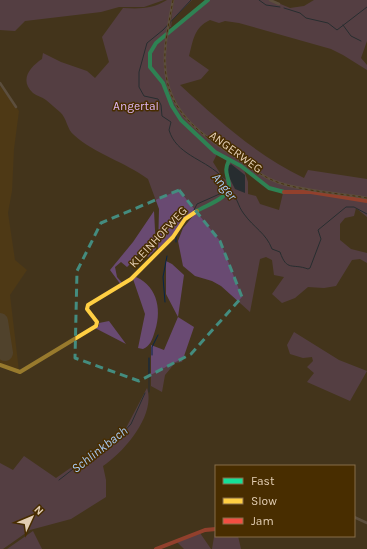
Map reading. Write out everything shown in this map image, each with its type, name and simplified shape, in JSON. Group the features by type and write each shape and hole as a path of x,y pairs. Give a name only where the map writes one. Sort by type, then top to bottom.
{"street":[{"name":"ANGERWEG","path":"208,0 156,43 150,53 149,63 152,72 163,83 172,106 182,120 216,152 241,166 261,183 273,190 295,193 311,192 367,201"},
{"path":"270,0 279,4"},
{"path":"0,83 16,107"},
{"name":"KLEINHOFWEG","path":"0,365 20,372 96,326 97,322 87,309 88,305 131,279 176,234 185,219 198,209 218,200 229,190 225,169 228,160"},
{"path":"355,517 367,523"},
{"path":"156,549 205,530 215,529"}],"highlighted area":[{"path":"179,190 220,241 242,297 191,354 139,381 75,358 77,271 101,223"}],"shaded area":[{"path":"0,86 19,111 14,149 12,191 8,213 15,260 27,270 10,295 19,371 0,363"}],"green space":[{"path":"0,0 164,0 144,7 119,7 101,12 25,21 15,31 0,30"},
{"name":"Angertal","path":"167,0 172,0 167,34 209,0 271,0 290,8 304,6 314,0 367,0 367,41 361,58 367,65 367,70 331,49 239,23 225,21 219,23 210,20 201,26 197,31 189,56 209,70 201,79 180,85 238,136 286,169 304,178 308,170 367,179 367,217 356,208 354,216 345,218 340,224 340,240 351,249 367,253 367,263 360,259 352,260 336,286 324,288 308,287 295,298 282,303 272,294 284,277 274,275 272,260 266,257 260,259 250,312 221,286 212,281 195,276 183,266 178,241 183,228 193,216 203,209 192,213 177,231 158,249 159,209 148,179 82,142 72,133 60,112 46,100 33,93 29,88 27,83 28,74 30,70 42,59 43,53 61,62 87,71 95,78 109,62 102,37 123,8 146,8","holes":["217,154 227,161 227,180 223,178 213,162","244,170 273,190 283,193 279,210 260,204 256,196 248,194 248,182"]},
{"path":"174,0 192,0 172,20 170,27"},
{"path":"154,211 156,249 148,257 141,251 133,259 137,263 133,267 130,264 127,267 121,262 115,267 117,277 123,284 121,285 110,270 133,242"},
{"path":"166,261 172,264 184,275 178,317 166,294"},
{"path":"136,277 144,281 150,287 157,301 158,309 158,318 152,338 149,345 143,349 138,348 145,314 133,279"},
{"path":"178,317 194,327 182,362 175,363 165,375 162,392 151,386 151,345 164,350"},
{"path":"109,321 126,344 95,328 99,326 99,323"},
{"path":"294,332 339,360 367,371 350,401 307,382 314,373 307,367 313,361 312,357 303,358 290,354 287,345"},
{"path":"147,388 149,399 143,421 129,442 120,452 103,466 106,480 106,497 71,519 30,530 3,549 0,549 0,463 13,470 24,456 56,478 125,430"},
{"path":"33,531 42,549 7,549"},
{"path":"215,531 215,537 238,537 241,549 212,549"},
{"path":"200,533 211,549 184,549 177,542"}],"water":[{"path":"231,164 245,175 245,193 235,189 229,177 227,167"}],"waterway":[{"name":"Anger","path":"191,0 163,30 147,43 139,72 139,87 144,96 158,99 161,105 162,116 171,122 169,130 178,145 184,151 219,174 227,188"},
{"path":"259,0 266,5 280,7"},
{"path":"284,8 300,13 306,18 328,23 337,30 367,7"},
{"path":"343,25 351,36 361,41"},
{"name":"Schlinkbach","path":"194,210 197,204 224,192 226,187"},
{"name":"Anger","path":"229,190 235,196 244,214 263,235 272,249 280,252 288,265 308,269 310,268 321,239 318,230 346,207 354,207 367,214"},
{"name":"Schlinkbach","path":"176,236 176,242"},
{"name":"Schlinkbach","path":"165,302 163,277 167,256"},
{"name":"Schlinkbach","path":"152,355 152,347 158,335"},
{"name":"Schlinkbach","path":"149,358 149,392"},
{"name":"Schlinkbach","path":"59,480 91,455 98,453 121,435 131,424 145,393"}],"runway":[{"path":"0,321 5,353"}],"railway":[{"path":"173,0 165,47 166,75 169,89 175,102 191,124 201,133 257,172 274,181 301,188 367,198"}],"traffic: fast":[{"path":"208,0 156,43 150,53 150,67 163,83 172,106 181,120 215,152 241,166 269,188 284,192"},
{"path":"197,211 222,197 229,189 226,170 229,160"}],"traffic: slow":[{"path":"0,365 20,372 96,326 97,322 87,309 88,305 131,279 173,237 185,219 197,211"}],"traffic: jam":[{"path":"284,192 311,192 367,201"},
{"path":"156,549 205,530 215,529"}]}
